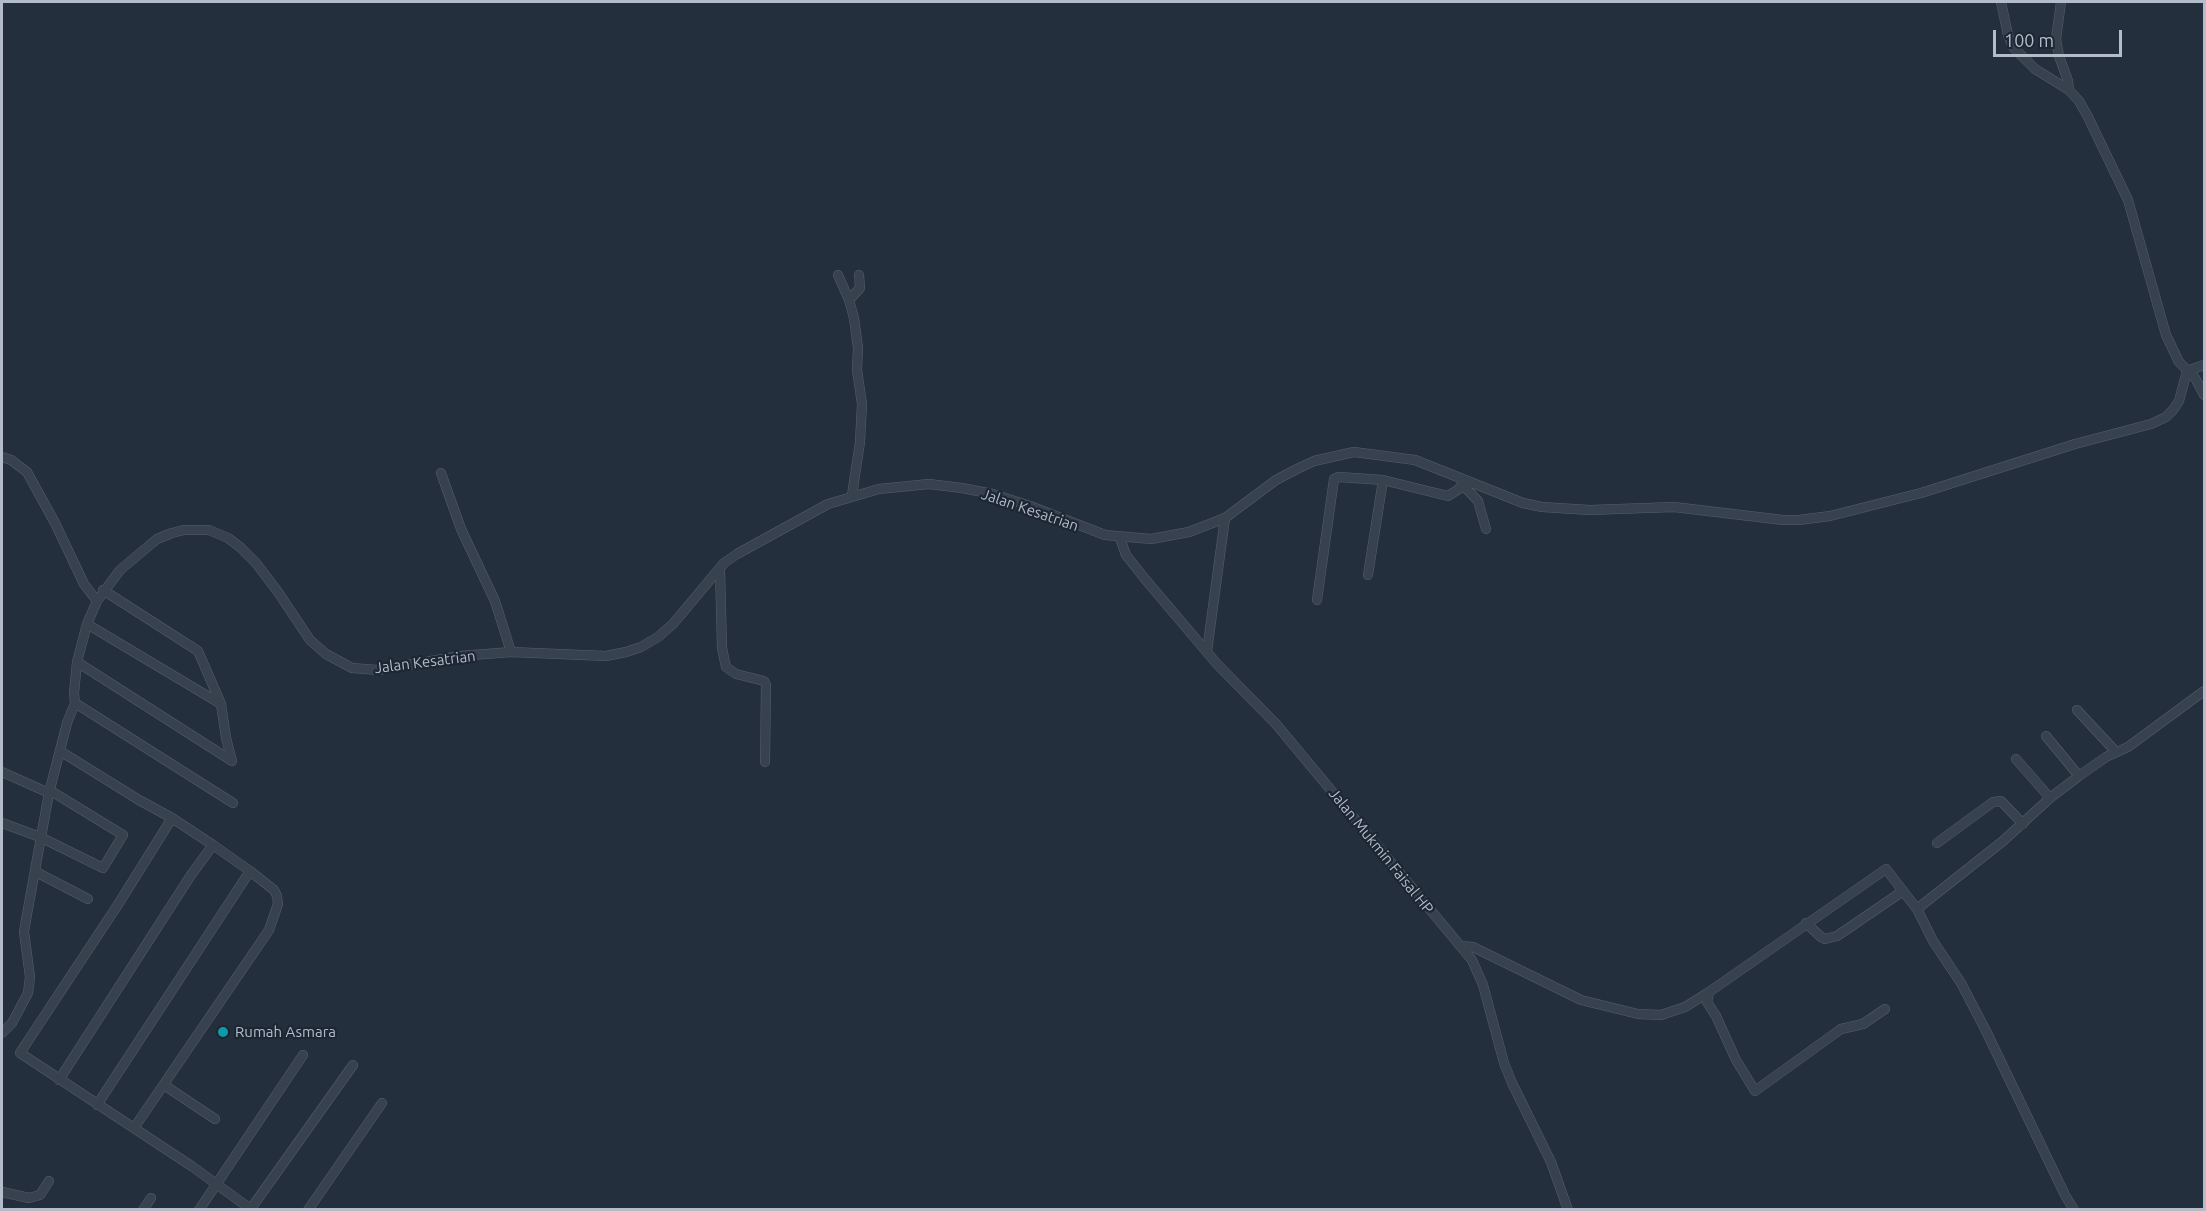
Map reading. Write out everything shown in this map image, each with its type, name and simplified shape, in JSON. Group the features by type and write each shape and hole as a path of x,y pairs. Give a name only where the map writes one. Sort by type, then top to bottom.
{"street":[{"path":"2001,2 2013,47 2040,72 2068,90 2079,101 2088,117 2128,200 2172,351 2205,394"},
{"path":"2061,2 2056,39 2068,81 2068,90"},
{"path":"838,275 854,318 858,348 857,370 862,412 852,495"},
{"path":"849,300 860,288 859,275"},
{"path":"2187,371 2205,364"},
{"name":"Jalan Kesatrian","path":"2,1033 12,1023 28,993 30,977 24,932 50,792 67,723 75,704 77,662 87,624 103,590 120,570 158,539 184,530 209,530 228,538 240,547 256,563 278,592 310,640 326,654 352,668 378,670 460,656 511,652 606,656 641,647 673,624 720,569 737,554 798,519 852,495 908,484 944,485 993,494 1092,531 1120,537 1151,539 1173,536 1226,518 1276,480 1297,469 1314,461 1354,452 1415,460 1463,482 1523,503 1542,507 1590,510 1674,507 1783,520 1830,516 1921,493 2075,444 2151,424 2166,417 2173,410 2179,401 2187,371"},
{"path":"2,457 11,460 27,472 55,523 84,584 97,601"},
{"path":"441,473 461,529 495,602 511,652"},
{"path":"1317,600 1334,478 1383,480 1448,496 1456,492 1463,482 1478,501 1486,530"},
{"path":"1368,575 1383,480"},
{"path":"1207,651 1226,518"},
{"name":"Jalan Mukmin Faisal HP","path":"1120,537 1131,562 1217,664 1275,724 1472,960 1480,976 1508,1073 1519,1101 1551,1162 1568,1209"},
{"path":"720,569 722,648 726,667 736,674 764,681 766,685 765,762"},
{"path":"77,662 232,761 221,704 198,651 103,590"},
{"path":"87,624 221,704"},
{"path":"1917,909 2079,776 2116,752 2128,747 2205,692"},
{"path":"75,704 233,803"},
{"path":"2077,710 2116,752"},
{"path":"2046,736 2079,776"},
{"path":"60,751 213,845 274,890 278,904 269,930 134,1128"},
{"path":"2016,759 2050,798"},
{"path":"2,772 50,792 123,835 103,868 40,837 2,823"},
{"path":"1937,843 1993,802 2001,801 2023,824"},
{"path":"172,818 20,1053 251,1209 353,1065"},
{"path":"59,1080 191,875 213,845"},
{"path":"1460,946 1473,947 1581,1000 1651,1016 1669,1013 1709,992 1886,869 1917,909 1933,941 1961,983 2074,1209"},
{"path":"97,1105 250,871"},
{"path":"36,872 88,899"},
{"path":"1806,923 1825,939 1838,936 1904,891"},
{"path":"1709,992 1707,1002 1736,1060 1755,1091 1841,1029 1863,1024 1885,1009"},
{"path":"199,1209 303,1055"},
{"path":"164,1085 215,1119"},
{"path":"308,1209 382,1103"},
{"path":"2,1192 29,1198 40,1195 49,1182"},
{"path":"143,1209 151,1198"}],"place":[{"name":"Rumah Asmara","path":"223,1032"}]}
